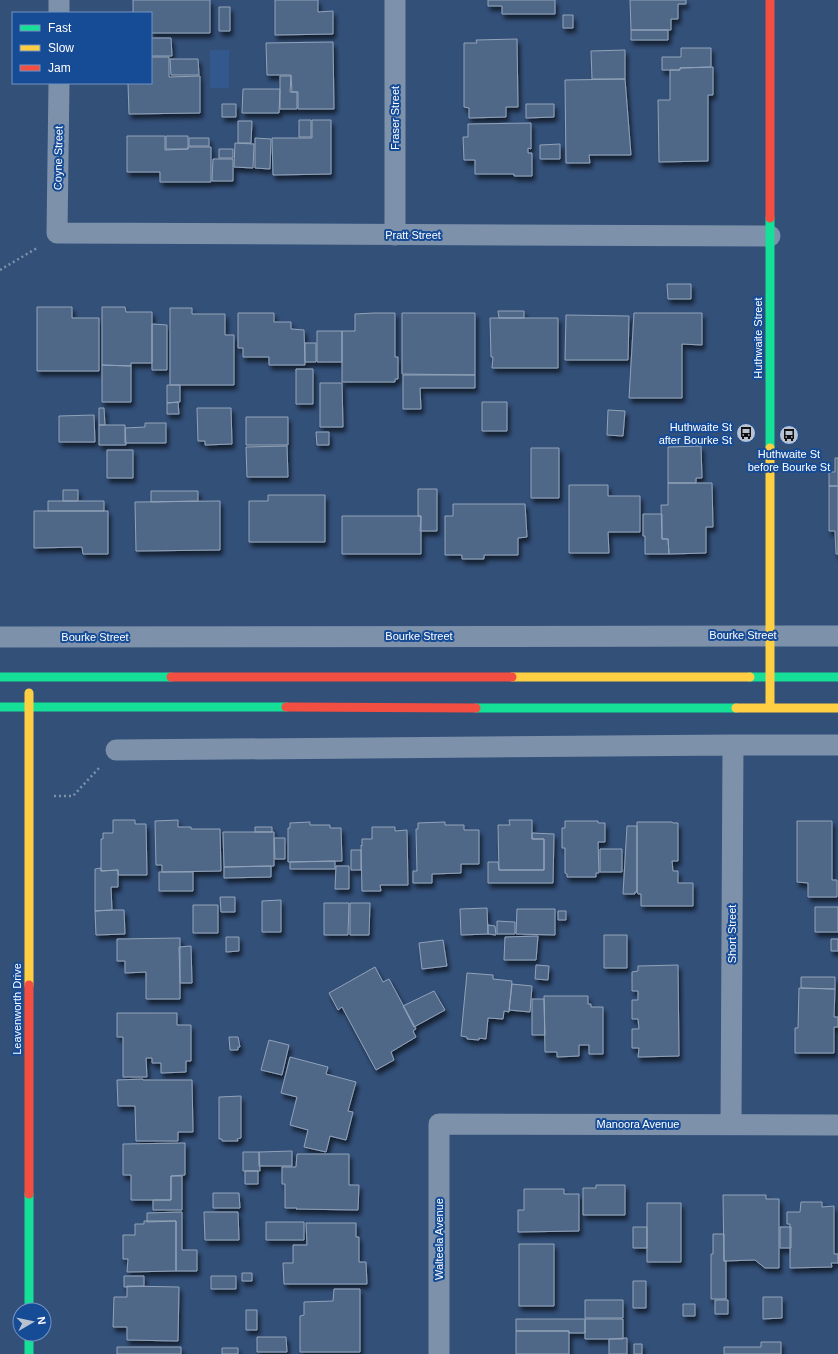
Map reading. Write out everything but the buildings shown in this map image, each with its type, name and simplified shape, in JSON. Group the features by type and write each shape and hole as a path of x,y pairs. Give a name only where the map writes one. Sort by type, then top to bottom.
{"main road":[{"name":"Huthwaite Street","path":"770,0 770,708"},
{"path":"0,677 838,677"},
{"name":"Leavenworth Drive","path":"29,677 29,1302"},
{"path":"0,708 838,708"},
{"path":"29,1342 29,1354"}],"street":[{"path":"59,0 59,12"},
{"name":"Fraser Street","path":"395,0 395,235"},
{"name":"Coyne Street","path":"57,233 58,84"},
{"name":"Pratt Street","path":"57,233 770,236"},
{"name":"Bourke Street","path":"0,637 838,636"},
{"path":"116,750 733,745 838,746"},
{"name":"Short Street","path":"731,1124 733,745"},
{"name":"Manoora Avenue","path":"439,1124 838,1125"},
{"name":"Walteela Avenue","path":"439,1124 439,1354"}],"path":[{"path":"0,270 29,254 57,233"},
{"path":"73,796 116,750"}],"water":[{"path":"210,50 229,50 229,88 210,88"}],"traffic: fast":[{"path":"770,218 770,448"},
{"path":"0,677 171,677"},
{"path":"750,677 838,677"},
{"path":"0,707 286,707"},
{"path":"476,708 736,708"},
{"path":"29,1194 29,1302"},
{"path":"29,1342 29,1354"}],"traffic: slow":[{"path":"770,448 770,708"},
{"path":"512,677 750,677"},
{"path":"29,693 29,985"},
{"path":"736,708 838,708"}],"traffic: jam":[{"path":"770,0 770,218"},
{"path":"171,677 512,677"},
{"path":"286,707 476,708"},
{"path":"29,985 29,1194"}],"place":[{"name":"Huthwaite St after Bourke St","path":"746,433"},
{"name":"Huthwaite St before Bourke St","path":"789,435"}]}
